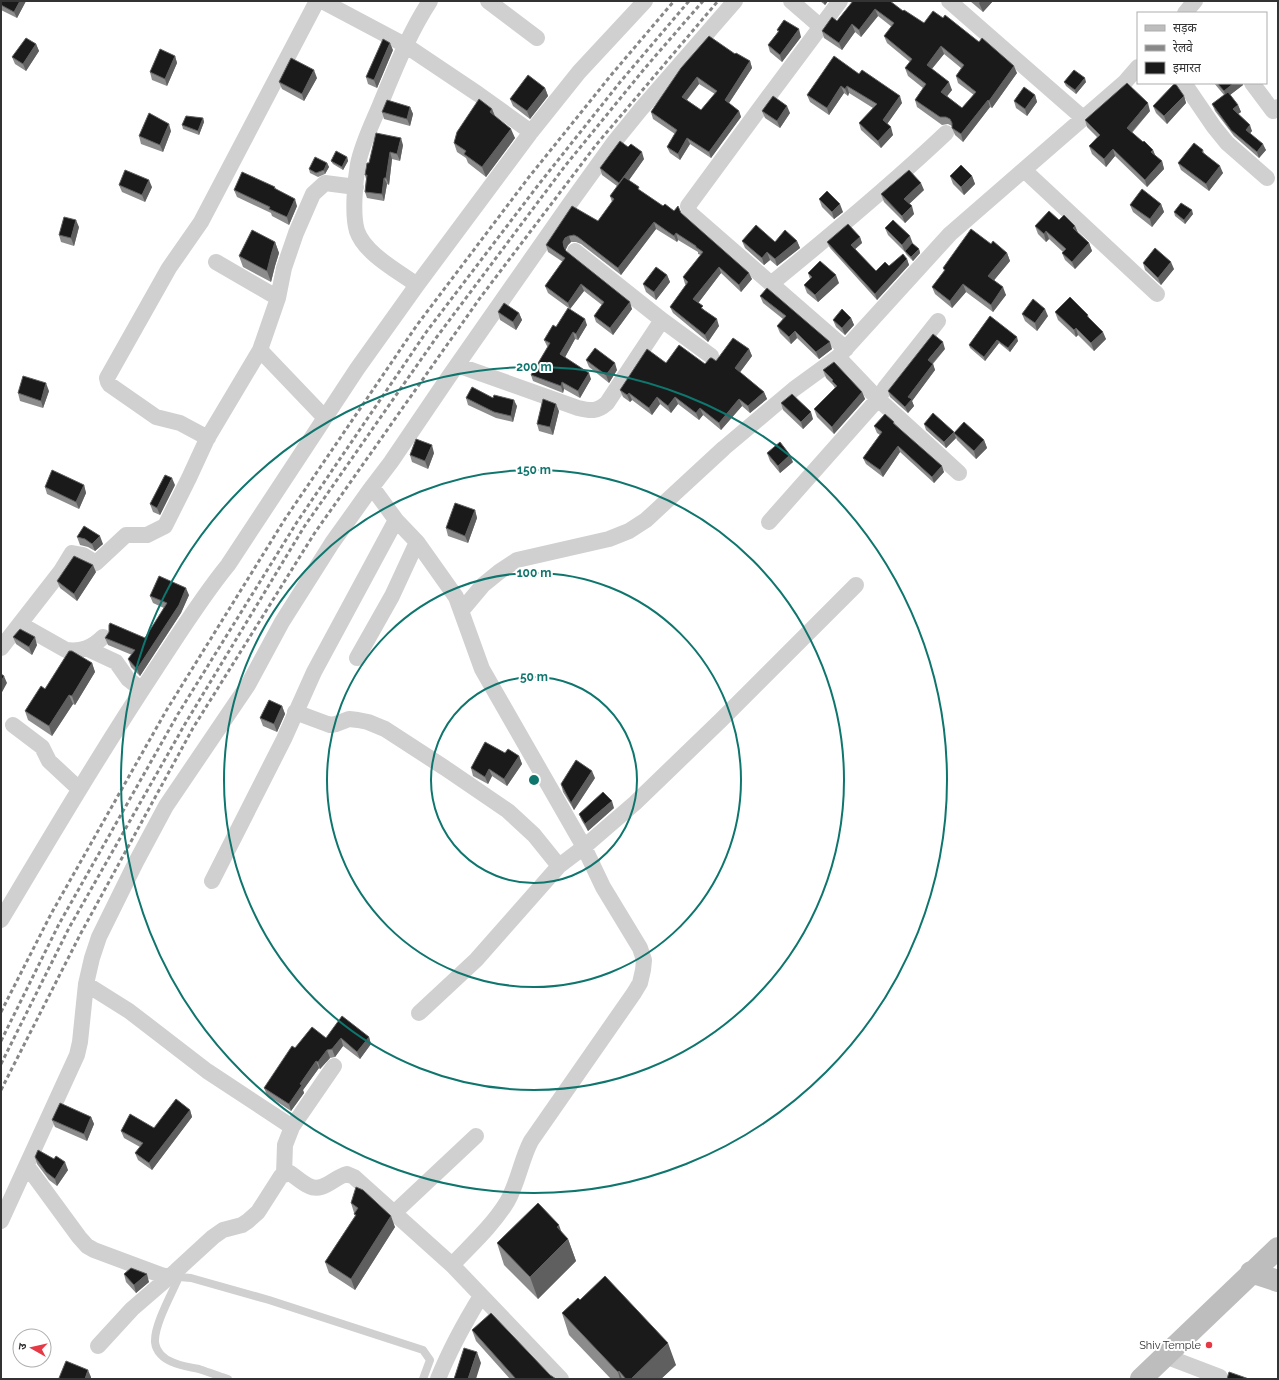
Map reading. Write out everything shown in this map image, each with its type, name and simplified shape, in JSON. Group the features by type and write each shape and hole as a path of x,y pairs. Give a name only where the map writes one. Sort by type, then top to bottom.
{"street":[{"path":"417,285 378,257 365,244 358,232 355,218 356,187 358,165 363,147 405,45 430,1"},
{"path":"488,1 537,38"},
{"path":"1,920 79,789 142,690 209,589 228,565 357,370 417,285 531,132 579,72 645,1"},
{"path":"1,1222 77,1055 80,1042 86,984 99,937 136,862 166,806 239,700 286,616 332,543 391,462 457,365 615,141 641,109 736,1"},
{"path":"791,1 820,27"},
{"path":"840,1 688,206 690,213 772,283 842,353 878,399 959,473"},
{"path":"949,1 1083,118"},
{"path":"208,438 180,423 156,417 110,385 107,378 169,268 204,216 324,2 405,45 531,132"},
{"path":"462,610 483,585 517,560 609,539 629,531 646,520 724,448 788,394 842,353 950,234 1125,82 1137,68"},
{"path":"1185,84 1214,127 1227,143 1267,178"},
{"path":"1253,84 1273,111 1278,107"},
{"path":"772,283 835,232 918,159 946,132"},
{"path":"1024,170 1157,294"},
{"path":"1,648 61,571 72,553 83,555 96,563 126,535 147,536 165,526 208,438 260,350 278,298 284,268 291,247 313,194 325,183 356,187"},
{"path":"575,251 662,320 711,356"},
{"path":"216,262 278,298"},
{"path":"457,365 578,408 594,410 601,408 607,403 662,320"},
{"path":"769,522 878,399 885,388 938,322"},
{"path":"260,350 325,418"},
{"path":"372,487 396,520 417,542 456,597 462,610 482,669 584,847 603,888 640,948 644,960 644,970 640,983 531,1141 522,1160 515,1186 507,1202 496,1218 452,1265"},
{"path":"212,881 284,739 314,672 396,520"},
{"path":"357,658 392,596 417,542"},
{"path":"419,1013 481,956 559,866 584,847 635,803 710,732 856,585"},
{"path":"20,624 66,650 71,651 88,648 103,637"},
{"path":"88,648 116,662 133,685 142,690"},
{"path":"295,712 330,724 336,724 349,719 368,722 385,729 508,811 534,835 559,866"},
{"path":"13,725 42,747 49,760 79,789"},
{"path":"86,984 129,1011 207,1071 292,1127"},
{"path":"284,1174 285,1145 292,1127 334,1066"},
{"path":"394,1213 476,1136"},
{"path":"27,1166 79,1237 88,1246 104,1254 170,1277"},
{"path":"98,1346 132,1309 170,1277 213,1237 223,1230 242,1225 258,1212 281,1176 290,1173 306,1185 321,1188 343,1174 348,1174 354,1177 452,1265 561,1379"},
{"path":"1141,1379 1268,1262 1278,1281"},
{"path":"438,1379 454,1342 481,1296"},
{"path":"1165,1356 1222,1378"}],"lane":[{"path":"228,1379 204,1370 172,1362 163,1357 157,1351 155,1343 158,1327 179,1277 191,1278 269,1300 423,1350 430,1360 423,1379"}],"building":[{"path":"1,1 20,1 14,12 1,5"},
{"path":"853,1 890,1 903,11 904,10 924,23 933,11 943,18 945,15 979,42 982,38 1014,66 989,101 988,100 961,134 952,128 950,119 940,117 915,100 926,84 905,68 912,59 884,36 894,23 875,9 859,30 852,24 839,43 822,31 832,17 837,21","holes":["941,46 964,65 956,76 976,92 962,108 941,92 949,82 927,65"]},
{"path":"784,20 799,29 780,55 768,45 779,31 777,30"},
{"path":"709,36 735,54 736,53 750,61 725,100 739,111 709,152 687,138 678,154 667,147 677,130 651,112 681,68","holes":["697,77 717,91 701,110 682,97"]},
{"path":"26,38 36,44 23,64 12,57"},
{"path":"383,39 390,43 374,80 366,77"},
{"path":"160,49 175,56 165,79 150,72"},
{"path":"834,56 859,74 862,70 900,96 883,120 891,127 878,141 859,123 877,104 847,86 845,89 841,86 827,108 807,95"},
{"path":"291,58 314,70 302,94 279,82"},
{"path":"1074,70 1085,78 1075,90 1064,82"},
{"path":"528,75 545,88 527,111 510,99"},
{"path":"1127,83 1148,103 1127,128 1143,142 1144,141 1153,150 1151,152 1162,161 1145,180 1113,149 1104,159 1089,146 1100,135 1085,120"},
{"path":"1174,84 1176,84 1184,96 1164,116 1153,106"},
{"path":"1218,84 1233,84 1224,91"},
{"path":"1024,87 1035,95 1025,109 1014,101"},
{"path":"1228,92 1238,105 1233,109 1250,125 1246,130 1263,144 1257,152 1231,130 1212,104"},
{"path":"773,96 787,106 777,121 762,111"},
{"path":"479,99 492,109 490,112 511,129 482,167 464,154 466,151 454,143 457,132"},
{"path":"387,100 410,107 407,119 382,112"},
{"path":"149,113 169,124 160,145 139,136"},
{"path":"186,116 203,118 198,131 182,125"},
{"path":"376,133 401,138 397,154 390,152 382,194 365,192 367,163 369,163"},
{"path":"620,141 628,147 631,144 642,152 619,183 600,168"},
{"path":"1194,143 1203,150 1202,152 1220,166 1206,184 1178,163"},
{"path":"336,151 347,157 342,167 331,161"},
{"path":"315,157 327,163 324,170 316,173 309,169"},
{"path":"961,165 972,176 961,187 950,176"},
{"path":"125,170 149,180 142,195 119,185"},
{"path":"909,170 921,183 904,199 912,206 902,216 881,194"},
{"path":"242,172 275,187 274,188 295,199 287,217 234,190"},
{"path":"624,177 639,187 638,189 663,206 665,204 674,211 678,206 681,213 749,273 739,285 719,267 693,299 703,306 701,308 717,319 705,335 670,307 688,282 683,277 703,252 676,233 674,236 654,222 618,268 574,235 565,238 563,242 566,251 630,302 610,328 594,316 604,302 581,284 568,303 545,286 565,258 546,245 572,206 598,221 614,199 610,196"},
{"path":"1142,189 1161,204 1150,219 1130,205"},
{"path":"827,191 840,204 832,212 819,199"},
{"path":"1181,203 1192,210 1184,220 1174,212"},
{"path":"1049,211 1059,220 1064,215 1075,226 1073,228 1089,243 1072,262 1062,253 1066,249 1046,231 1044,234 1035,226"},
{"path":"64,217 76,220 71,238 59,235"},
{"path":"893,220 910,236 902,245 885,228"},
{"path":"848,224 860,237 851,245 876,271 885,262 889,266 903,254 907,259 875,294 827,242"},
{"path":"756,225 775,242 785,230 797,241 775,259 767,252 762,258 742,241"},
{"path":"971,229 991,244 993,241 1007,253 988,276 1003,287 991,305 963,284 950,301 932,287 945,270 943,268"},
{"path":"252,230 275,242 267,271 239,256"},
{"path":"912,243 919,249 911,257 905,251"},
{"path":"1155,248 1171,262 1158,278 1143,263"},
{"path":"820,261 836,275 815,295 804,285 812,277 808,273"},
{"path":"656,267 667,275 654,292 643,284"},
{"path":"767,288 830,342 816,352 795,331 789,337 777,326 786,316 760,296"},
{"path":"1070,297 1103,332 1091,343 1076,328 1074,330 1055,312"},
{"path":"1033,299 1045,309 1035,323 1022,314"},
{"path":"504,303 519,313 513,322 498,312"},
{"path":"568,308 585,319 576,334 573,332 560,354 589,373 578,391 562,382 561,386 531,375 550,343 544,340 553,325 556,327"},
{"path":"842,309 851,318 842,328 833,320"},
{"path":"990,316 1017,337 1008,348 997,340 984,357 969,345"},
{"path":"933,334 943,342 928,360 933,364 908,397 912,399 905,407 888,391"},
{"path":"733,338 749,349 735,368 764,392 748,406 739,399 719,423 700,408 696,413 675,397 668,406 657,397 649,408 629,393 627,395 620,390 647,349 666,363 679,345 705,364 710,358 716,361"},
{"path":"595,348 615,363 606,375 586,360"},
{"path":"834,362 862,392 832,427 814,409 837,386 823,370"},
{"path":"23,376 46,383 41,401 18,393"},
{"path":"472,387 493,398 494,395 514,400 511,416 494,412 466,398"},
{"path":"792,394 811,412 801,422 781,403"},
{"path":"543,399 556,404 550,427 537,424"},
{"path":"933,413 954,432 944,442 924,424"},
{"path":"885,414 894,422 893,423 942,466 932,477 898,446 880,470 863,458 882,432 874,426"},
{"path":"964,422 984,440 974,451 954,433"},
{"path":"416,439 432,445 425,461 410,455"},
{"path":"780,442 790,455 778,466 767,453"},
{"path":"52,470 84,485 76,502 45,487"},
{"path":"165,475 172,478 157,508 150,504"},
{"path":"455,503 475,510 465,536 446,528"},
{"path":"84,526 100,536 92,544 85,539 77,537"},
{"path":"74,556 93,565 74,594 57,581"},
{"path":"159,576 186,588 179,605 137,669 128,659 135,650 105,638 109,632 110,623 145,638 167,603 150,596"},
{"path":"20,629 35,637 29,647 13,637"},
{"path":"69,651 72,651 92,663 72,696 69,695 49,726 25,711 41,686 45,689"},
{"path":"1,674 4,676 1,682"},
{"path":"269,700 282,706 274,724 260,718"},
{"path":"485,742 505,753 508,749 519,756 504,779 489,769 485,777 471,768"},
{"path":"576,760 592,771 571,803 561,784"},
{"path":"603,792 612,801 585,824 579,814"},
{"path":"342,1016 369,1037 357,1052 341,1038 332,1049 327,1050 318,1062 316,1061 300,1084 302,1085 289,1104 264,1088 292,1046 295,1048 312,1027 326,1038"},
{"path":"176,1099 190,1110 149,1163 135,1153 143,1143 121,1131 130,1114 154,1128"},
{"path":"60,1103 91,1117 84,1134 52,1120"},
{"path":"38,1150 54,1159 56,1156 65,1162 55,1179 46,1172 35,1157"},
{"path":"356,1187 363,1190 391,1216 351,1279 325,1262 356,1215 354,1214 358,1208 351,1203"},
{"path":"538,1203 559,1225 557,1227 568,1239 530,1277 497,1243"},
{"path":"131,1268 147,1274 134,1285 124,1274"},
{"path":"605,1276 668,1343 631,1379 626,1379 619,1371 618,1372 562,1313 578,1298 580,1300"},
{"path":"491,1313 550,1375 556,1379 516,1379 472,1330"},
{"path":"464,1348 477,1352 468,1379 454,1379"},
{"path":"66,1361 88,1370 85,1379 60,1379 59,1378"},
{"path":"1229,1372 1249,1379 1227,1379"}],"railway":[{"path":"1,1012 51,914 166,711 285,519 417,325 529,177 612,74 674,1"},
{"path":"1,1041 59,924 178,714 297,522 427,331 539,184 621,81 689,1"},
{"path":"1,1064 69,928 185,724 304,527 436,338 565,166 645,68 703,1"},
{"path":"1,1090 81,933 193,728 314,534 480,298 596,145 718,1"}],"place":[{"name":"Shiv Temple","path":"1209,1345"}]}
